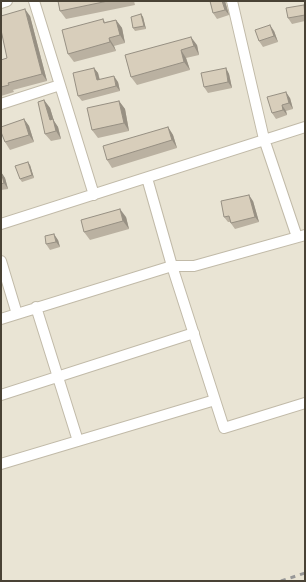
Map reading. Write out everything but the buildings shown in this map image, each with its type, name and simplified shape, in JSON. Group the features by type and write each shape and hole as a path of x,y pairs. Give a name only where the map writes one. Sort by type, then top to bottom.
{"street":[{"path":"1,3 7,1"},
{"path":"34,1 94,195"},
{"path":"1,319 172,266 194,266 301,236 264,139 232,1"},
{"path":"1,104 60,85"},
{"path":"1,224 305,127"},
{"path":"147,178 172,266 224,428 305,403"},
{"path":"1,261 17,314"},
{"path":"36,307 78,442"},
{"path":"1,395 194,333"},
{"path":"1,464 215,400"}],"shaded area":[{"path":"1,1 305,1 305,581 1,581"}],"railway":[{"path":"281,581 305,573"}]}
